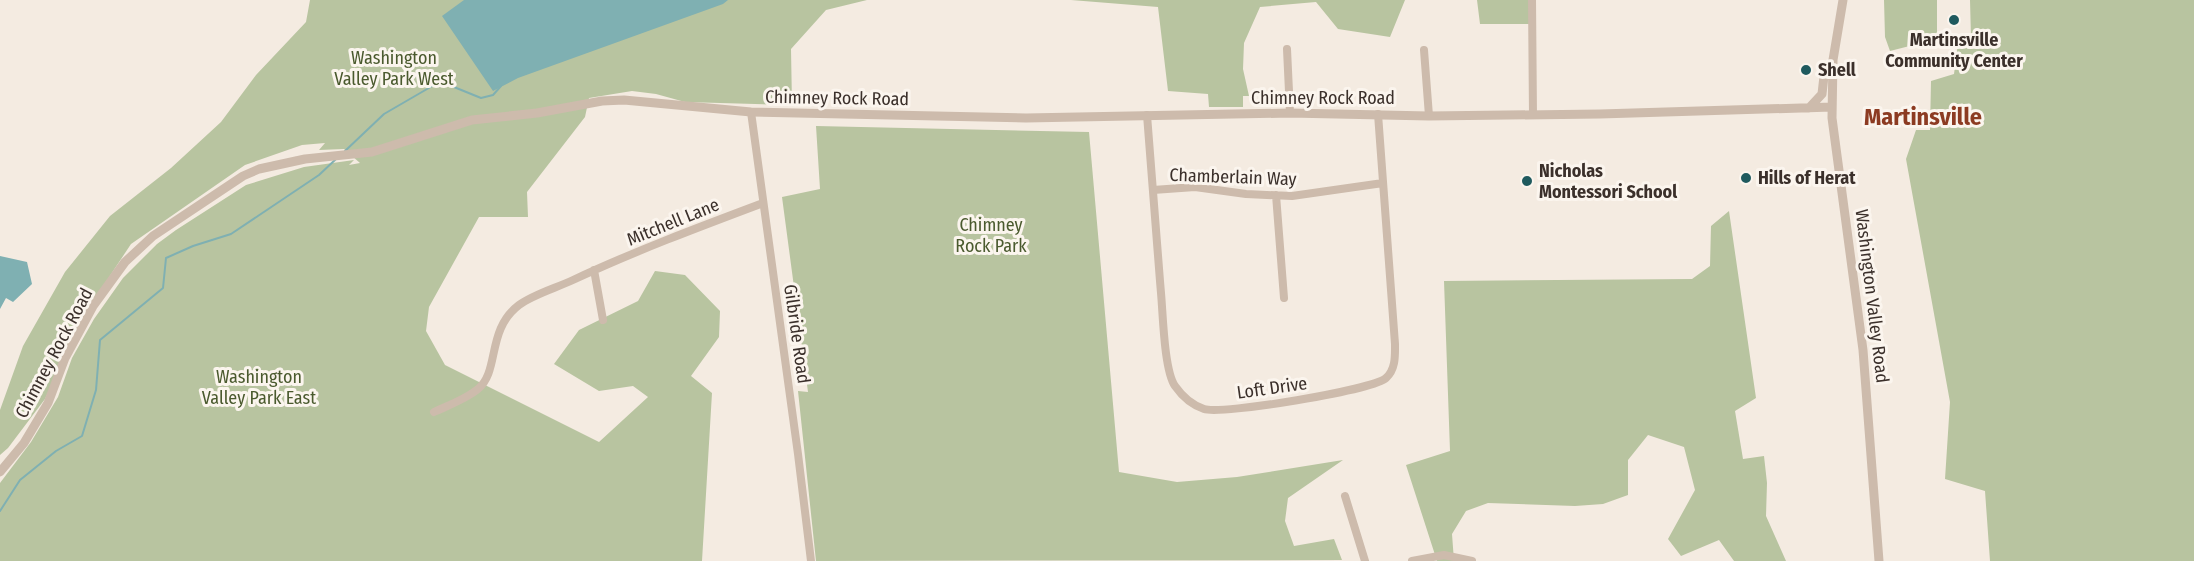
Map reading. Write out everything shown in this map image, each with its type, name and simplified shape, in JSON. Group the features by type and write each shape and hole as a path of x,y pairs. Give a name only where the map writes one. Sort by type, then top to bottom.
{"street":[{"path":"1532,0 1533,115"},
{"name":"Washington Valley Road","path":"1843,0 1833,60 1832,107 1835,150 1860,322 1867,388 1879,561"},
{"path":"1287,49 1290,113"},
{"path":"1424,50 1429,116"},
{"path":"1809,108 1822,94 1824,76 1833,60"},
{"name":"Chimney Rock Road","path":"0,472 24,443 48,403 65,358 93,306 125,262 169,225 243,176 277,165 372,152 472,120 537,113 602,101 624,100 751,112 1026,118 1290,113 1429,116 1533,115 1832,107"},
{"name":"Gilbride Road","path":"751,112 811,561"},
{"name":"Loft Drive","path":"1147,116 1170,377 1190,402 1205,409 1228,409 1372,386 1387,378 1394,363 1395,344 1378,114"},
{"name":"Chamberlain Way","path":"1153,190 1195,187 1246,194 1292,196 1383,183"},
{"path":"1276,195 1284,298"},
{"name":"Mitchell Lane","path":"434,412 463,399 480,388 488,375 500,327 510,313 521,304 594,270 763,203"},
{"path":"594,270 603,320"},
{"path":"1345,496 1365,561"},
{"path":"1412,561 1444,555 1472,561"}],"green space":[{"path":"310,0 867,0 826,10 791,49 792,105 685,102 656,94 632,91 589,98 585,117 527,192 528,217 479,217 429,307 426,331 445,365 599,442 648,397 633,386 599,391 554,364 579,330 638,301 655,271 685,275 720,311 719,337 691,376 712,393 702,561 0,561 0,483 31,442 58,397 72,358 94,319 123,278 157,244 246,185 304,167 354,160 349,165 360,163 344,149 319,150 325,143 302,145 245,165 131,244 84,315 45,399 8,448 0,455 0,410 23,346 65,272 110,216 171,168 221,122 256,75 306,22"},
{"path":"1071,0 1405,0 1390,37 1338,29 1316,2 1260,7 1244,43 1243,69 1249,96 1243,96 1243,107 1209,107 1208,94 1168,91 1158,7"},
{"path":"1477,0 1533,0 1531,24 1480,24"},
{"path":"1884,0 1937,0 1937,39 1890,51 1885,37"},
{"path":"1970,0 2194,0 2194,561 1990,561 1985,491 1945,479 1950,402 1906,159 1916,130 1930,130 1931,81 1954,74 1958,43 1971,38"},
{"name":"Chimney Rock Park","path":"816,126 1089,132 1119,472 1177,482 1237,477 1343,460 1288,498 1285,521 1294,546 1334,539 1342,560 816,561 798,391 808,392 782,197 820,189"},
{"path":"1729,211 1756,398 1735,411 1743,459 1764,456 1767,483 1766,516 1786,561 1734,561 1719,540 1681,556 1668,539 1695,490 1684,447 1648,435 1628,460 1628,495 1603,504 1575,506 1488,503 1466,511 1452,534 1454,561 1437,561 1406,465 1450,451 1444,281 1692,279 1710,266 1711,226"}],"water":[{"path":"464,0 728,0 723,4 518,78 493,91 442,16"},
{"path":"0,256 27,262 32,284 13,302 6,298 0,309"}],"waterway":[{"path":"345,151 384,114 434,85 449,85 481,98 493,95 501,86"},
{"path":"0,511 20,480 56,451 82,436 96,390 100,340 163,288 166,258 193,246 231,234 319,175 336,159"}],"place":[{"name":"Martinsville Community Center","path":"1954,20"},
{"name":"Shell","path":"1806,70"},
{"name":"Hills of Herat","path":"1746,178"},
{"name":"Nicholas Montessori School","path":"1527,181"}],"district":[{"name":"Martinsville","path":"1923,117"}],"park label":[{"name":"Washington Valley Park West","path":"394,68"},
{"name":"Washington Valley Park East","path":"259,388"}]}
